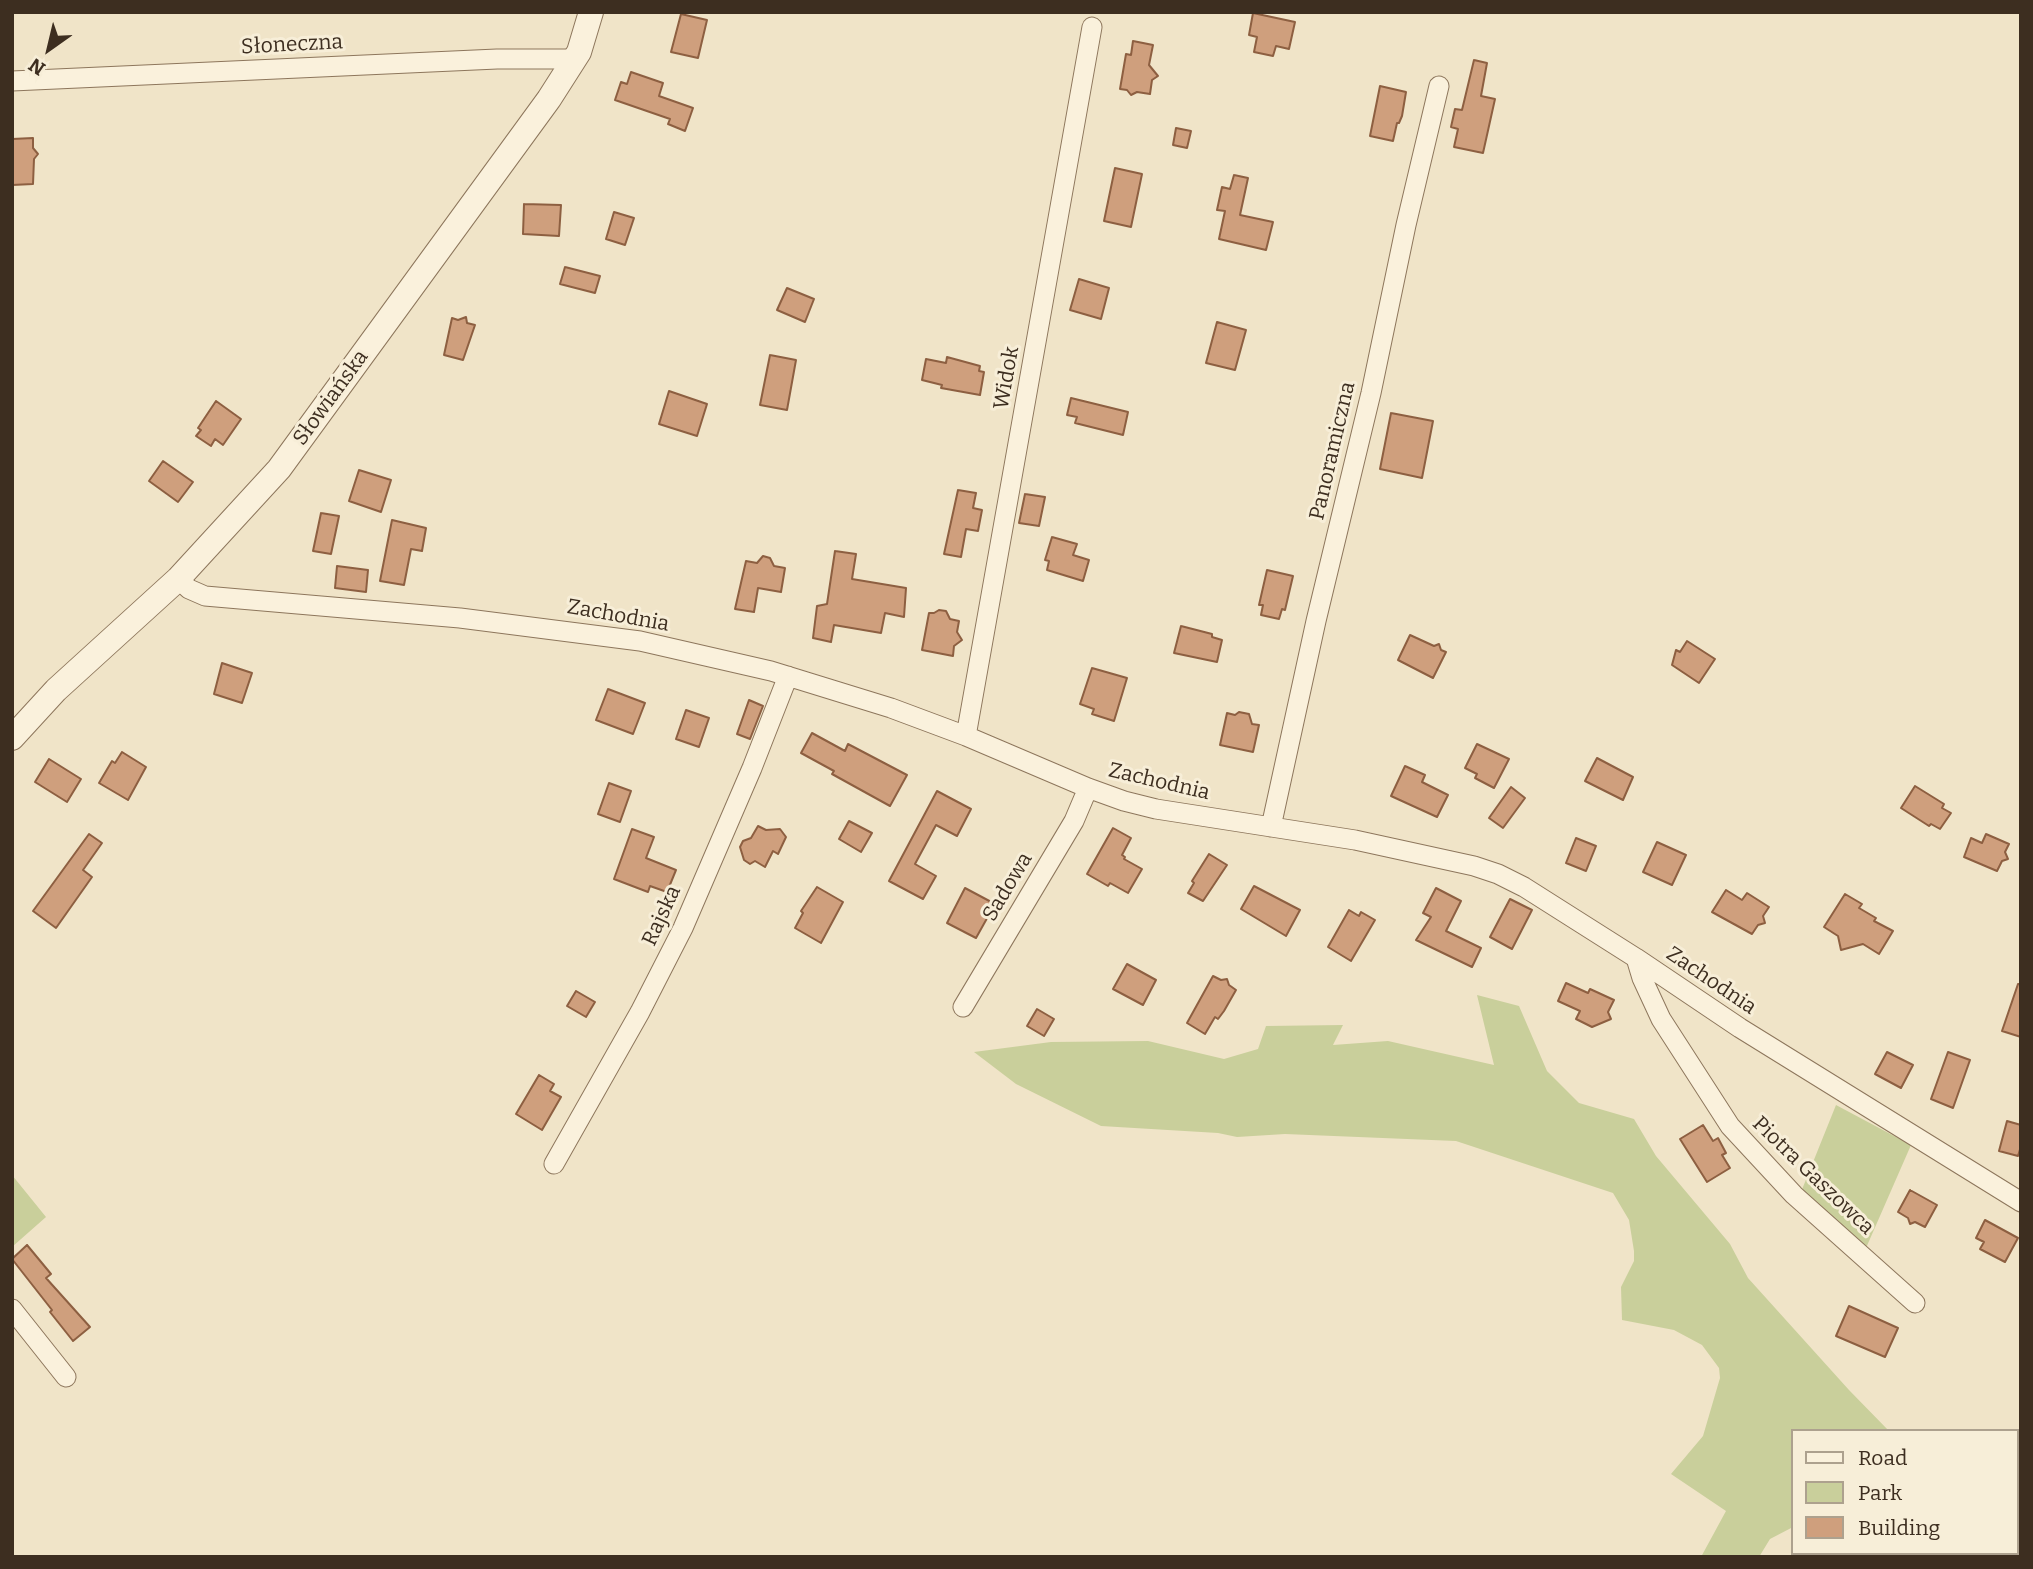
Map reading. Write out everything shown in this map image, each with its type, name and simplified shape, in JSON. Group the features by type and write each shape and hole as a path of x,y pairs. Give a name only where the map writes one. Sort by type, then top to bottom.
{"street":[{"name":"Słowiańska","path":"12,738 56,690 178,579 279,469 541,110 574,59 591,12"},
{"name":"Widok","path":"966,736 1092,27"},
{"name":"Słoneczna","path":"12,81 472,60 574,59"},
{"name":"Panoramiczna","path":"1271,827 1439,86"},
{"name":"Zachodnia","path":"178,579 189,589 205,596 460,618 640,641 789,676 891,708 966,736 1088,788 1156,809 1439,856 1498,874 1524,887 1740,1028 2021,1202"},
{"name":"Rajska","path":"554,1164 640,1012 683,928 789,676"},
{"name":"Sadowa","path":"963,1007 1074,821 1088,788"},
{"name":"Piotra Gaszowca","path":"1636,958 1661,1019 1730,1126 1794,1195 1915,1303"},
{"path":"12,1309 66,1377"}],"green space":[{"path":"1477,995 1519,1006 1547,1071 1579,1103 1634,1119 1656,1156 1730,1244 1748,1278 1887,1429 1792,1429 1792,1528 1770,1539 1759,1557 1701,1557 1726,1511 1671,1474 1703,1436 1720,1378 1719,1368 1702,1345 1674,1330 1622,1320 1621,1287 1634,1261 1634,1251 1629,1220 1613,1193 1456,1141 1285,1134 1237,1137 1218,1133 1101,1126 1016,1084 974,1052 1051,1042 1148,1041 1224,1059 1258,1049 1266,1026 1343,1025 1333,1045 1388,1041 1494,1065"},
{"path":"1836,1105 1911,1145 1866,1248 1801,1192"},
{"path":"12,1175 46,1217 12,1247"},
{"path":"2021,1456 2021,1557 1845,1555 2019,1555"}],"building":[{"path":"1253,13 1295,22 1289,49 1276,46 1273,56 1254,52 1257,37 1249,35"},
{"path":"681,14 707,20 698,58 671,52"},
{"path":"1133,41 1153,45 1149,65 1158,76 1152,80 1150,94 1137,92 1131,95 1127,90 1120,89 1126,54 1131,55"},
{"path":"1474,60 1487,63 1481,96 1495,99 1483,153 1454,147 1458,129 1451,127 1455,109 1462,110"},
{"path":"631,72 663,83 659,96 693,108 685,131 668,124 670,119 615,100 621,82 627,84"},
{"path":"1380,86 1406,92 1402,116 1397,123 1393,141 1370,136"},
{"path":"1176,128 1191,131 1187,148 1173,145"},
{"path":"33,138 33,148 38,154 34,159 33,184 12,185 12,139"},
{"path":"1115,168 1142,174 1131,227 1104,221"},
{"path":"1234,175 1248,178 1240,215 1273,222 1266,250 1219,239 1225,211 1217,210 1222,187 1230,189"},
{"path":"524,204 561,205 559,236 523,234"},
{"path":"614,212 634,218 625,245 606,239"},
{"path":"565,267 600,276 595,293 560,284"},
{"path":"1079,279 1109,288 1101,319 1070,310"},
{"path":"787,288 814,299 805,322 777,310"},
{"path":"466,317 467,323 475,325 463,360 444,355 452,318 458,320"},
{"path":"1217,322 1246,330 1235,370 1206,363"},
{"path":"770,355 796,360 787,410 760,405"},
{"path":"947,357 980,366 979,371 984,372 980,395 941,388 942,385 922,380 926,359 946,363"},
{"path":"669,391 707,404 697,436 659,424"},
{"path":"1071,398 1128,412 1123,435 1075,423 1077,417 1067,415"},
{"path":"216,401 241,419 223,445 215,439 211,446 196,436 201,430 198,428"},
{"path":"1391,413 1433,421 1422,478 1380,469"},
{"path":"163,461 193,482 178,502 149,481"},
{"path":"359,470 391,480 381,512 349,501"},
{"path":"958,490 976,493 973,508 982,510 978,531 966,529 961,557 944,554"},
{"path":"1025,494 1045,497 1039,526 1019,523"},
{"path":"321,513 339,516 331,554 313,551"},
{"path":"392,520 426,528 422,551 411,549 404,585 380,581"},
{"path":"1052,537 1077,544 1073,555 1089,560 1083,581 1047,570 1049,561 1045,560"},
{"path":"835,551 856,554 852,579 906,588 904,617 885,613 881,633 834,625 831,642 813,638 817,606 827,604"},
{"path":"763,556 770,558 774,566 785,568 781,592 758,588 754,612 735,609 746,561 757,563"},
{"path":"337,566 368,570 366,592 335,588"},
{"path":"1267,570 1293,576 1285,610 1282,609 1279,619 1261,615 1263,605 1259,605"},
{"path":"946,611 950,619 959,621 957,632 962,640 954,646 953,656 922,650 929,613"},
{"path":"1181,626 1212,634 1212,637 1222,640 1217,662 1174,653"},
{"path":"1410,635 1434,646 1439,644 1441,650 1446,652 1433,678 1398,660"},
{"path":"1687,641 1715,659 1699,683 1672,665 1676,650 1680,652"},
{"path":"222,663 252,673 242,703 214,694"},
{"path":"1092,668 1127,678 1114,721 1092,714 1094,709 1080,704"},
{"path":"608,689 645,703 633,734 596,720"},
{"path":"749,700 763,706 750,739 737,734"},
{"path":"686,710 709,718 699,747 676,739"},
{"path":"1239,712 1249,714 1252,724 1259,725 1253,752 1220,745 1227,713 1235,715"},
{"path":"812,733 845,751 848,744 907,775 890,806 832,774 834,771 801,753"},
{"path":"1477,744 1509,759 1494,788 1475,778 1477,774 1465,768"},
{"path":"122,752 146,767 128,800 99,783 112,761 115,763"},
{"path":"1597,758 1633,777 1623,800 1585,781"},
{"path":"49,759 81,779 67,802 35,782"},
{"path":"1405,766 1425,775 1422,782 1448,795 1437,817 1391,796"},
{"path":"609,783 631,791 620,822 598,814"},
{"path":"1915,786 1944,804 1942,808 1951,813 1940,829 1931,824 1929,826 1901,808"},
{"path":"1511,787 1525,798 1503,828 1489,818"},
{"path":"937,791 971,809 957,836 936,825 915,864 936,876 923,899 889,881"},
{"path":"849,821 872,833 861,852 839,839"},
{"path":"758,826 766,830 780,829 786,837 778,854 773,851 765,867 755,861 750,864 744,860 740,847 743,841 751,838"},
{"path":"1113,828 1131,838 1122,855 1124,859 1142,869 1128,893 1087,874"},
{"path":"632,829 654,837 646,858 676,870 667,892 650,886 648,892 614,879"},
{"path":"89,834 102,843 83,870 92,877 56,928 33,911"},
{"path":"1986,834 2009,844 2005,852 2008,859 2002,861 1997,871 1964,857 1971,838 1982,843"},
{"path":"1576,838 1596,846 1586,871 1566,863"},
{"path":"1657,842 1686,855 1672,885 1643,872"},
{"path":"1209,854 1227,865 1203,901 1188,893 1194,883 1192,881"},
{"path":"1254,886 1300,910 1286,936 1241,909"},
{"path":"817,887 843,902 821,943 795,928 803,913 801,911"},
{"path":"965,888 995,904 976,938 947,923"},
{"path":"1436,888 1461,901 1446,931 1481,948 1472,967 1416,940 1431,917 1423,913"},
{"path":"1726,890 1742,900 1747,893 1769,907 1763,916 1765,923 1758,925 1752,934 1712,912"},
{"path":"1845,894 1862,904 1859,908 1876,918 1874,921 1893,931 1879,954 1863,944 1841,950 1838,936 1824,927"},
{"path":"1510,899 1532,910 1512,949 1490,937"},
{"path":"1349,910 1359,916 1361,912 1375,920 1351,961 1328,947"},
{"path":"1127,964 1156,980 1143,1005 1113,989"},
{"path":"1213,976 1221,980 1227,979 1229,985 1236,990 1224,1011 1218,1019 1215,1017 1205,1034 1187,1023"},
{"path":"1566,983 1588,993 1590,989 1614,1000 1608,1012 1611,1019 1592,1027 1576,1019 1580,1011 1558,1001"},
{"path":"2018,984 2021,984 2021,1037 2002,1031"},
{"path":"576,991 595,1002 586,1017 567,1006"},
{"path":"1037,1009 1054,1019 1044,1036 1027,1026"},
{"path":"1887,1052 1913,1065 1901,1088 1875,1074"},
{"path":"1948,1052 1970,1060 1953,1108 1931,1099"},
{"path":"539,1075 554,1084 550,1091 561,1097 542,1130 516,1114"},
{"path":"2007,1121 2021,1125 2018,1156 1999,1151"},
{"path":"1703,1125 1713,1141 1718,1138 1726,1153 1722,1155 1730,1168 1707,1182 1680,1139"},
{"path":"1910,1190 1937,1205 1925,1227 1915,1222 1910,1224 1908,1218 1898,1212"},
{"path":"1985,1220 2018,1238 2005,1262 1980,1249 1984,1242 1976,1238"},
{"path":"27,1245 51,1274 46,1278 90,1327 73,1341 12,1259"},
{"path":"1849,1306 1898,1328 1885,1357 1836,1336"}]}
